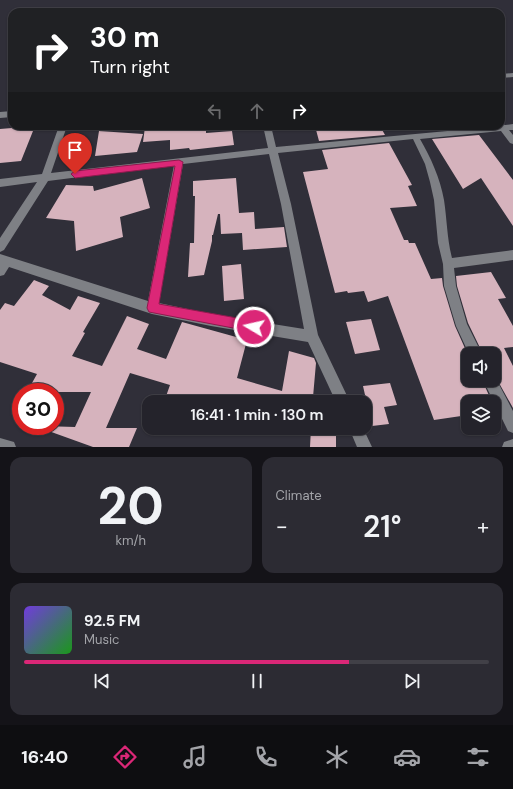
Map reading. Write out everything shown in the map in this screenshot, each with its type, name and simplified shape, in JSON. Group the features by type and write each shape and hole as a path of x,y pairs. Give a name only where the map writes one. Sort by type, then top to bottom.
{"street":[{"path":"0,247 45,178 62,130"},
{"path":"268,130 286,204 312,336 340,395"},
{"path":"0,183 273,150 473,130"},
{"path":"504,130 513,141"},
{"path":"415,136 429,164 435,182 439,200 443,243 448,264 450,286 462,326 472,347"},
{"path":"152,308 179,162"},
{"path":"448,264 513,255"},
{"path":"0,271 4,260 152,308 211,320 312,336"},
{"path":"494,387 513,426"},
{"path":"359,435 365,447"},
{"path":"0,444 9,447"},
{"path":"509,447 513,446"}],"building":[{"path":"0,129 33,130 21,161 0,163"},
{"path":"145,130 206,130 206,133 232,131 234,145 190,150 189,148 170,150 170,140 143,142"},
{"path":"316,130 382,130 385,135 319,141"},
{"path":"99,131 143,134 137,152 95,156"},
{"path":"479,135 513,180 513,226 481,178 463,189 432,139"},
{"path":"389,143 412,185 408,186 417,206 390,208 404,240 408,240 409,243 415,243 431,279 442,278 455,326 464,347 461,347 461,387 485,387 489,395 461,395 461,416 434,420 388,296 368,302 364,291 335,293 303,172 328,169 322,150"},
{"path":"142,178 150,208 120,217 123,237 76,251 74,221 46,218 66,185 93,186 94,191"},
{"path":"236,178 239,213 254,212 255,229 284,227 287,247 243,250 242,233 221,234 220,214 218,214 204,275 188,277 190,243 194,243 195,196 193,196 193,181"},
{"path":"241,264 244,299 224,301 222,266"},
{"path":"491,272 506,298 498,299 513,326 513,347 504,348 513,366 513,408 501,387 501,347 480,347 468,323 457,286 456,276"},
{"path":"34,280 49,286 42,295 70,310 78,296 100,303 83,332 85,333 72,356 102,366 127,316 149,324 137,349 166,359 182,322 247,340 237,378 282,391 289,351 314,358 316,363 313,395 166,395 170,385 130,373 106,428 137,428 129,447 93,447 60,435 64,435 64,427 75,427 91,392 64,392 64,383 32,383 37,374 0,362 0,310 5,303 14,306"},
{"path":"371,319 380,350 355,354 346,322"},
{"path":"390,383 397,405 384,407 389,424 372,426 372,395 365,395 363,386"},
{"path":"311,435 336,435 336,447 310,447"}],"route":[{"path":"75,174 179,162 152,308 254,327"}]}
